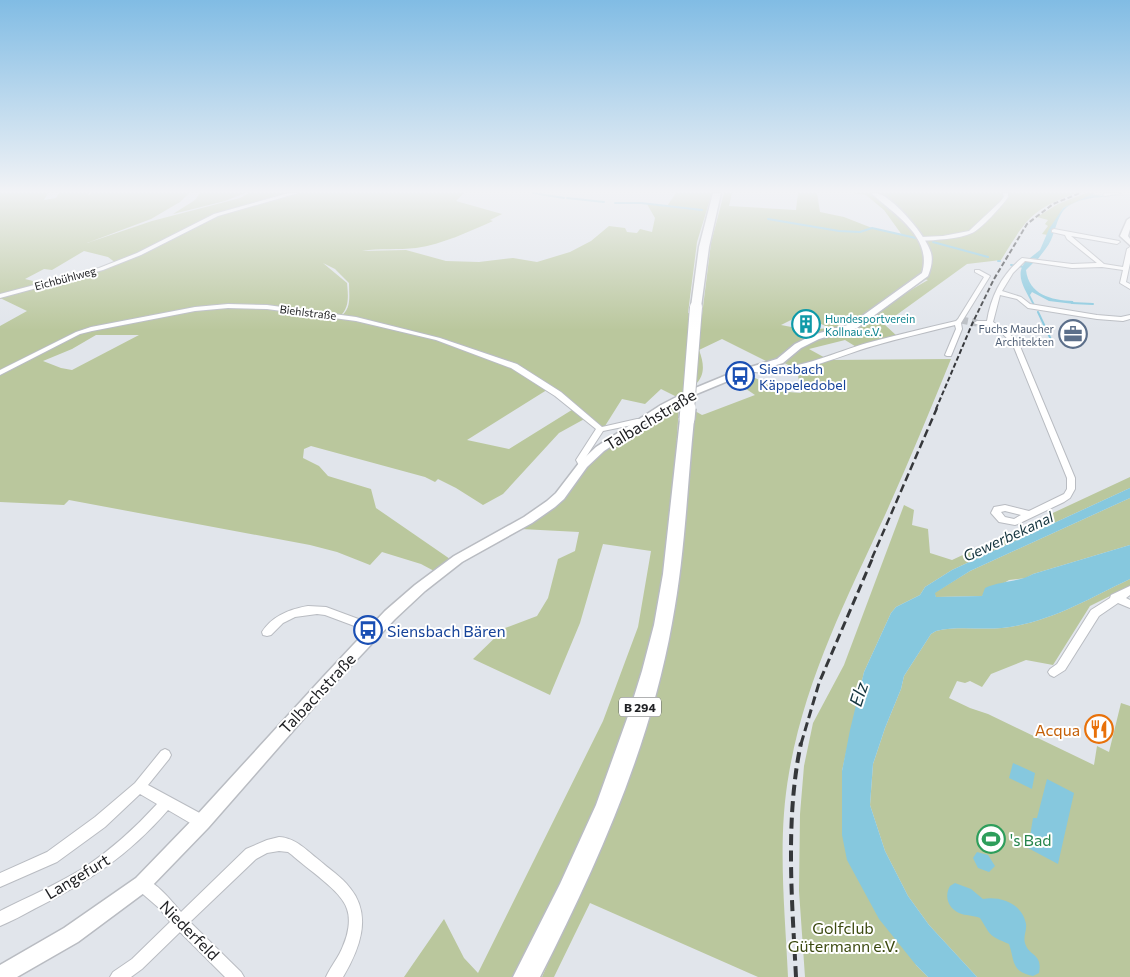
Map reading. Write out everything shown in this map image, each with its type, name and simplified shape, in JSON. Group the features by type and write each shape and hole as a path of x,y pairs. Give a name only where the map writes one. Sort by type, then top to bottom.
{"highway":[{"name":"B 294","path":"526,977 600,822 621,766 652,665 668,594 680,503 696,307 706,239"}],"street":[{"name":"Eichbühlweg","path":"0,296 101,269 139,254 169,239"},
{"path":"752,369 780,361 798,346 816,337 854,326 921,278 928,270 930,256 921,239 930,239"},
{"path":"1071,239 1102,265"},
{"path":"1096,239 1117,242"},
{"path":"1130,249 1123,283 1130,287"},
{"path":"990,323 991,311 998,292 1018,263 1024,259 1072,266 1102,265 1126,269"},
{"path":"949,355 959,329 958,322 987,276 977,271"},
{"path":"998,292 1019,298 1028,306 1097,317 1123,319 1130,317"},
{"name":"Biehlstraße","path":"0,373 78,333 91,329 210,307 267,307 340,316 413,332 514,366 558,394 600,429"},
{"name":"Talbachstraße","path":"6,975 90,922 142,884 202,822 376,630 441,572 479,546 528,520 551,504 563,492 583,465 600,449 642,421 691,393 752,369 771,371 810,363 869,344 958,322"},
{"path":"977,323 990,323 1006,332 1016,344 1071,478 1071,489 1067,496 1031,515"},
{"path":"583,465 580,460 600,429 614,429 642,421"},
{"path":"1054,672 1061,667 1095,613 1115,598 1130,590"},
{"path":"1115,598 1130,604"},
{"path":"266,632 277,620 284,616 317,610 326,611 376,630"},
{"name":"Langefurt","path":"0,880 52,857 100,822 140,787 165,755"},
{"path":"140,787 202,822"},
{"name":"Langefurt","path":"0,919 75,880 103,863 144,827 167,802"},
{"path":"118,977 137,964 247,857 257,850 274,845 290,845 339,886 352,904 356,916 354,935 346,959 334,977"},
{"name":"Niederfeld","path":"142,884 164,903 180,922 236,977"}],"green space":[{"path":"0,239 99,239 87,243 100,239 451,239 416,248 362,251 406,250 446,261 479,262 513,258 537,262 570,252 594,239 698,239 688,313 702,315 712,239 1015,239 1001,260 967,264 884,324 898,337 858,348 845,340 809,349 829,360 951,359 885,515 828,641 805,705 796,739 785,798 783,824 783,875 788,977 758,977 590,903 554,977 542,977 609,826 632,767 651,702 675,606 682,558 695,411 702,415 755,395 733,380 746,374 764,382 775,391 801,393 797,369 780,361 770,363 722,339 699,350 702,359 702,373 700,379 691,388 677,397 661,389 645,404 622,399 605,426 599,426 588,417 559,433 503,494 483,505 438,479 435,482 425,477 311,446 304,449 303,458 319,466 328,476 371,489 376,508 450,559 436,572 421,564 382,552 370,565 337,552 310,545 69,500 64,505 0,502 0,373 5,371 0,372 0,326 27,311 0,298","holes":["84,251 108,257 116,263 45,284 25,279 44,269 52,270","323,263 335,269 349,283 348,306 344,314 340,317 267,308 227,307 196,310 84,331 195,308 228,305 267,306 340,316 347,305 347,283","921,278 928,280 904,294 859,328 848,327 854,326","801,315 830,328 807,330 781,325","96,335 139,335 72,370 43,361 72,349","550,388 575,408 509,449 467,440"]},
{"path":"677,404 679,406 670,533 656,614 623,732 579,847 562,883 513,977 404,977 444,919 464,958 478,973 603,721 638,627 651,551 603,544 580,623 550,695 473,659 505,628 537,616 548,598 558,559 575,551 579,532 521,529 557,506 592,460 607,446"},
{"name":"Golfclub Gütermann e.V.","path":"1130,477 1130,488 952,570 925,587 920,595 896,607 891,613 864,672 842,771 916,965 928,977 805,977 799,891 800,814 804,766 813,723 844,665 904,505 914,510 912,525 928,529 930,553 952,560"},
{"path":"1130,498 1130,545 1033,574 1026,578 1009,580 982,596 936,597 934,593 970,571"},
{"name":"'s Bad","path":"1130,579 1130,586 1090,606 1053,665 1026,660 991,674 982,687 970,681 965,683 957,681 949,698 988,714 1094,765 1097,746 1109,752 1121,703 1130,706 1130,977 977,977 929,925 908,896 885,851 870,805 873,764 904,676 931,634 936,631 1002,628 1036,621 1068,609"}],"water":[{"path":"1045,239 1052,239 1038,259 1030,258 1040,250"},
{"path":"1027,260 1035,261 1026,270 1028,278 1036,291 1049,297 1073,301 1074,304 1049,301 1032,292 1030,295 1035,305 1033,305 1021,276 1023,265"},
{"path":"1130,488 1130,498 970,571 935,593 936,597 982,596 985,588 1022,579 1130,545 1130,579 1068,609 1036,621 1002,628 936,631 931,634 904,676 873,764 870,805 885,851 908,896 929,925 977,977 928,977 879,919 847,860 842,835 842,771 864,672 891,613 896,607 920,595 925,587 952,570"},
{"path":"1013,763 1035,773 1032,789 1009,778"},
{"path":"1047,779 1074,793 1058,864 1028,848 1033,818 1037,818"},
{"path":"977,852 988,855 995,866 989,872 978,868 973,858"},
{"path":"955,883 971,889 983,899 990,898 1009,902 1020,911 1026,924 1025,943 1029,951 1039,962 1039,973 1033,976 1021,971 1015,965 1009,944 991,935 980,918 962,914 952,908 947,894 950,886"}],"waterway":[{"path":"933,242 988,257"},
{"path":"1011,265 1024,267"},
{"name":"Gewerbekanal","path":"1072,303 1093,304"},
{"name":"Gewerbekanal","path":"1038,312 1054,346"}],"tunnel":[{"path":"961,320 977,323"}],"railway":[{"path":"936,409 973,322 994,279 1018,239"},
{"path":"872,558 937,408"},
{"path":"801,744 819,683 873,557"},
{"path":"796,977 791,830 796,772 801,743"}],"place":[{"name":"Hundesportverein Kollnau e.V.","path":"806,324"},
{"name":"Fuchs Maucher Architekten","path":"1073,334"},
{"name":"Siensbach Käppeledobel","path":"740,376"},
{"name":"Siensbach Bären","path":"368,630"},
{"name":"Acqua","path":"1099,729"},
{"name":"'s Bad","path":"991,839"}],"water label":[{"name":"Elz","path":"858,694"}]}
